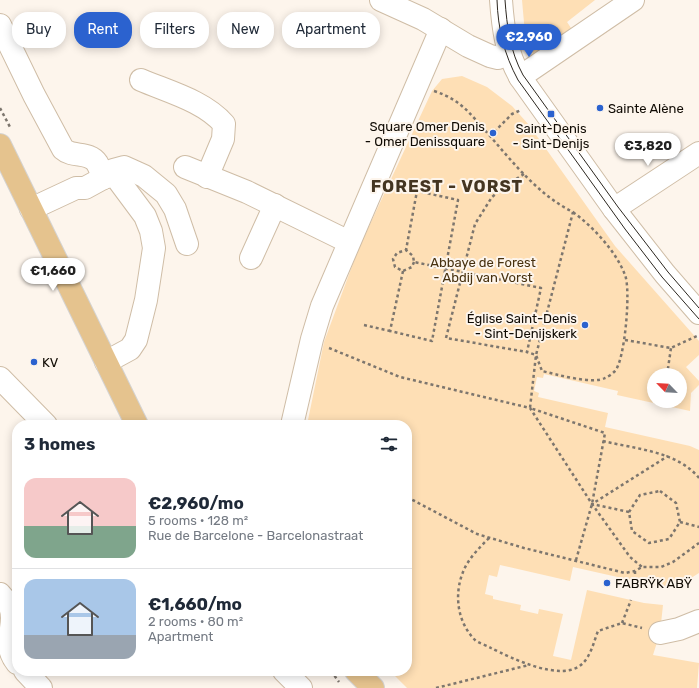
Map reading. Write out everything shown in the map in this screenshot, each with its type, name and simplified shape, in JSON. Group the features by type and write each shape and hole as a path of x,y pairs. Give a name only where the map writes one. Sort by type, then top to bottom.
{"main road":[{"path":"0,145 135,420"},
{"path":"348,677 373,688"}],"street":[{"path":"381,0 441,29 468,46 494,58 509,53"},
{"path":"501,0 504,34 509,53 520,77 614,209 665,274 699,313"},
{"path":"520,77 633,0"},
{"path":"0,25 63,149 68,154 85,155 91,157 96,162 99,181"},
{"path":"293,420 312,339 322,306 441,29"},
{"path":"142,80 197,104 216,115 224,124 223,139 207,177"},
{"path":"614,209 699,153"},
{"path":"99,181 113,170 124,167 144,176 156,184 166,194 175,209 187,244"},
{"path":"185,167 247,192 349,242"},
{"path":"33,213 76,188 116,177 145,216 151,232 154,248 147,293 136,340 130,349 106,362"},
{"path":"251,258 275,205"},
{"path":"0,378 41,420"},
{"path":"0,594 10,607 11,620 8,638 9,648 12,654"},
{"path":"660,633 680,629 699,621"},
{"path":"30,676 41,688"},
{"path":"289,676 301,688"}],"path":[{"path":"431,90 450,96 463,106 524,174 557,204 573,212 583,220 614,255 626,276 627,298 624,340 616,371 603,379 582,379 542,370 536,356 527,352 446,338 475,224 492,197 505,186 524,174"},
{"path":"490,136 512,114"},
{"path":"364,325 432,341 458,200 417,191 406,250"},
{"path":"573,212 554,280 536,356 530,408 592,504 630,557 642,567"},
{"path":"403,271 412,267 414,262 413,256 406,250"},
{"path":"403,271 395,267 393,259 397,253 406,250"},
{"path":"414,262 541,288 527,352"},
{"path":"390,331 403,271"},
{"path":"624,340 672,348 697,336"},
{"path":"312,339 345,356 400,377 530,408 605,433 592,504 576,560"},
{"path":"668,368 672,348"},
{"path":"603,441 668,456 686,466 699,478"},
{"path":"592,504 668,456"},
{"path":"660,491 676,503 680,522 669,539 649,543 632,531 629,512 640,495 660,491"},
{"path":"412,500 478,534 489,538 625,573 635,571 642,567 661,567 673,562 699,543"},
{"path":"592,504 629,512"},
{"path":"680,522 699,527"},
{"path":"489,538 474,554 463,571 457,596 459,611 467,630 476,641 530,665 557,670 572,669 582,664 598,631 622,624 660,633"},
{"path":"635,571 635,581"},
{"path":"622,624 631,600"},
{"path":"436,688 530,665"}],"green space":[{"path":"522,0 595,0 567,22 575,34 537,58 526,45"},
{"name":"Abbaye de Forest - Abdij van Vorst","path":"462,76 487,87 512,106 529,125 615,246 699,341 699,355 686,367 687,368 647,368 647,402 617,395 618,391 544,374 543,378 537,377 534,391 539,393 538,397 608,413 605,427 690,446 699,450 699,573 683,583 662,587 573,567 570,581 500,565 497,577 489,575 485,594 493,596 493,599 521,605 520,610 538,614 539,609 563,614 553,656 571,660 587,590 644,603 663,605 660,633 653,655 699,663 697,688 407,688 395,676 412,676 412,420 308,420 324,342 358,250 432,91 442,79"},
{"name":"Abbaye de Forest - Abdij van Vorst","path":"687,368 699,381 699,385 691,393 690,411 676,408 687,408"}],"tram line":[{"path":"497,0 500,31 505,51 518,80 625,229 662,277 699,319"},
{"path":"505,0 512,48 523,75 618,207 668,272 699,308"}],"place":[{"name":"Sainte Alène","path":"600,108"},
{"name":"Saint-Denis - Sint-Denijs","path":"551,114"},
{"name":"Square Omer Denis - Omer Denissquare","path":"493,133"},
{"name":"Église Saint-Denis - Sint-Denijskerk","path":"585,325"},
{"name":"KV","path":"34,362"},
{"name":"FABRŸK ABŸ","path":"607,583"}],"district":[{"name":"FOREST - VORST","path":"447,186"}]}
